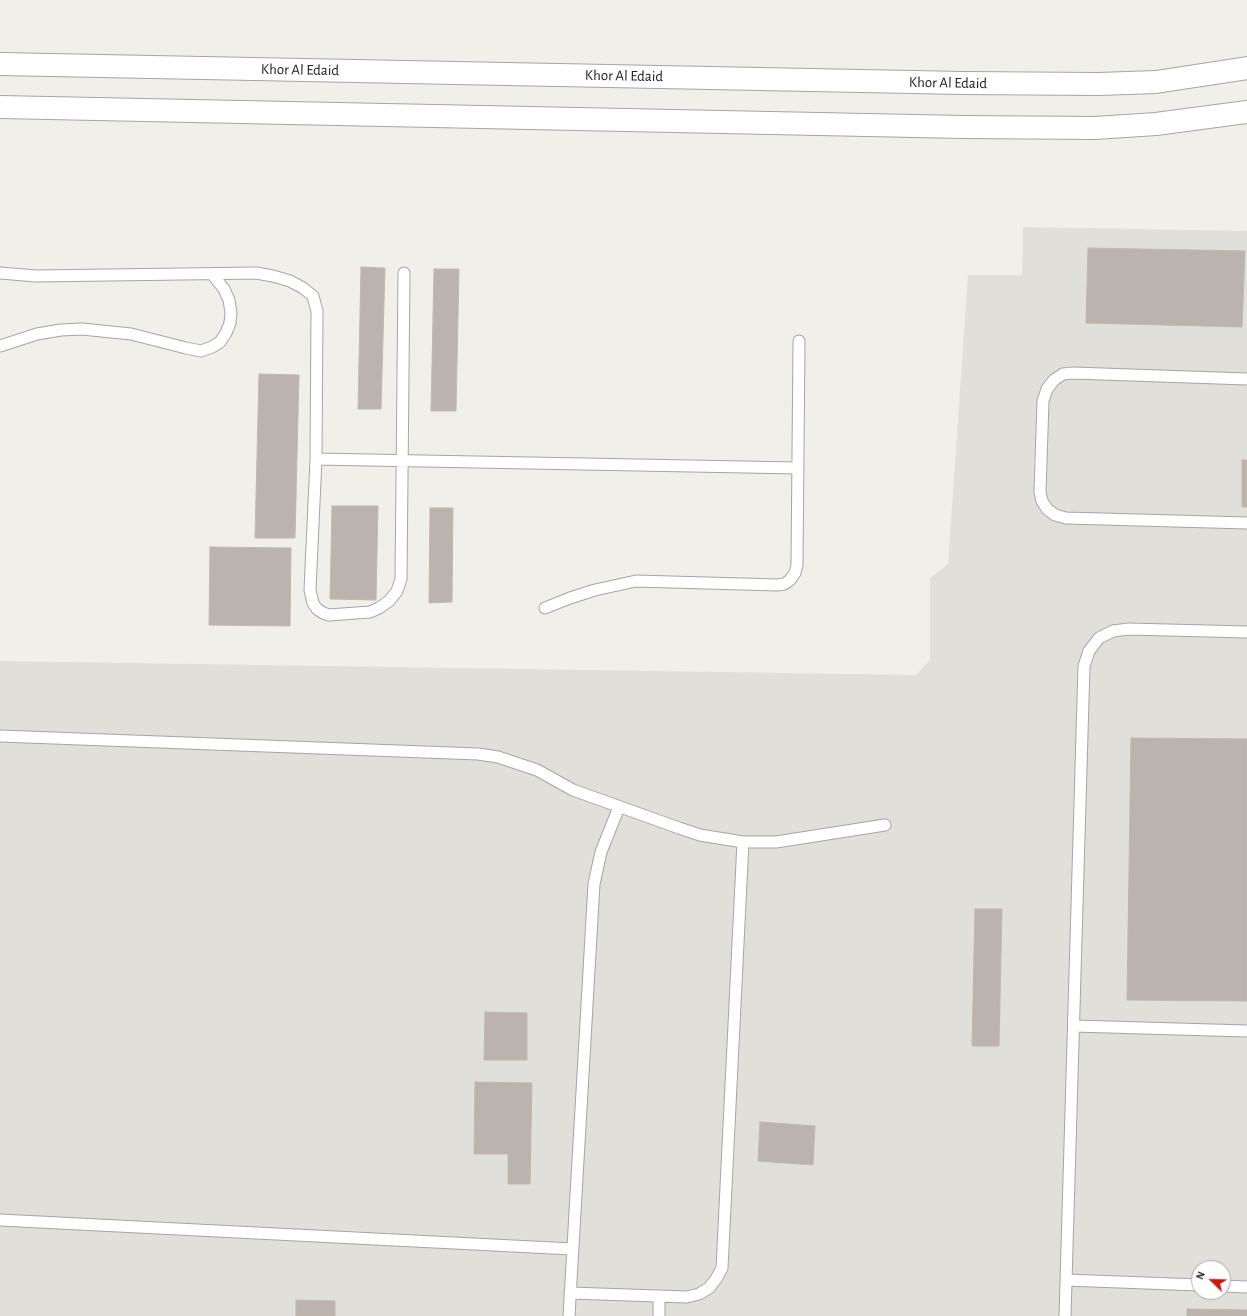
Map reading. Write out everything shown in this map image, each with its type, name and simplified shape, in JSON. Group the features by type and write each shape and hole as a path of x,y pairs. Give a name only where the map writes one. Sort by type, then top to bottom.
{"street":[{"name":"Khor Al Edaid","path":"0,64 955,83 1099,84 1156,82 1247,68"},
{"path":"0,107 963,127 1087,128 1156,124 1247,112"}],"lane":[{"path":"0,273 36,276 256,273 273,276 303,288 313,296 317,311 316,460 310,590 313,603 317,609 322,613 329,615 370,612 389,601 397,591 401,579 404,273"},
{"path":"0,346 37,334 62,330 82,329 131,334 201,351 220,342 230,323 231,313 229,300 224,289 212,274"},
{"path":"545,608 596,590 636,581 777,585 784,584 790,580 796,573 797,565 799,341"},
{"path":"1247,379 1073,373 1063,374 1054,380 1047,389 1043,401 1040,492 1042,501 1047,509 1055,515 1066,518 1247,523"},
{"path":"316,460 798,468"},
{"path":"1065,1316 1084,666 1089,651 1099,638 1113,631 1129,629 1247,632"},
{"path":"0,736 478,754 498,757 537,770 573,790 700,835 743,842 776,842 885,825"},
{"path":"569,1316 594,884 601,852 619,807"},
{"path":"570,1293 688,1297 699,1294 709,1288 722,1268 743,842"},
{"path":"1074,1026 1247,1031"},
{"path":"0,1220 572,1249"},
{"path":"1066,1280 1191,1285"},
{"path":"1231,1286 1247,1287"},
{"path":"659,1316 660,1296"}],"shaded area":[{"path":"1023,227 1247,231 1247,1316 0,1316 0,661 916,675 930,660 930,578 948,564 968,275 1022,275"}],"building":[{"path":"1088,248 1245,251 1242,327 1086,323"},
{"path":"361,267 385,268 381,409 358,409"},
{"path":"434,269 459,269 456,411 431,411"},
{"path":"259,374 299,375 295,538 255,538"},
{"path":"1242,460 1247,460 1247,507 1242,507"},
{"path":"332,506 378,506 376,600 330,599"},
{"path":"430,508 453,508 452,602 429,603"},
{"path":"210,547 291,548 290,626 209,625"},
{"path":"1131,738 1247,739 1247,1001 1127,1000"},
{"path":"975,909 1002,909 999,1046 972,1046"},
{"path":"485,1012 527,1013 527,1060 484,1060"},
{"path":"475,1082 532,1083 530,1184 508,1184 508,1154 474,1154"},
{"path":"760,1122 815,1126 813,1165 758,1161"},
{"path":"296,1300 335,1301 335,1316 296,1316"},
{"path":"1187,1309 1247,1310 1247,1316 1187,1316"}]}
